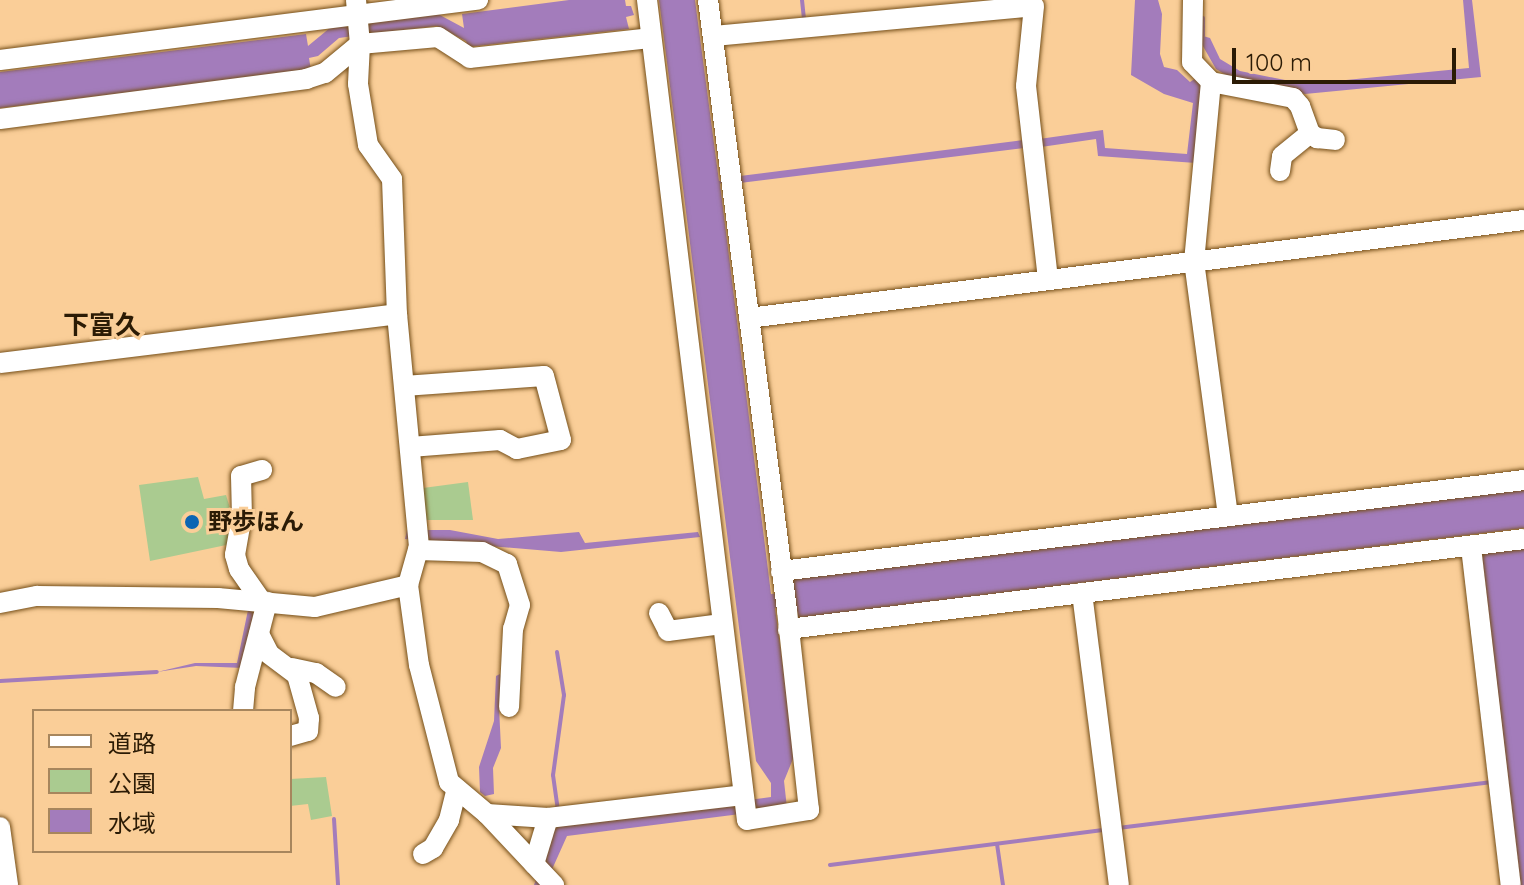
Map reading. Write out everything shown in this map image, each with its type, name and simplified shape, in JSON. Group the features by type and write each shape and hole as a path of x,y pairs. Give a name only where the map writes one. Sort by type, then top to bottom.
{"street":[{"path":"0,60 356,7 478,0"},
{"path":"647,0 747,820 809,810 708,0"},
{"path":"1193,0 1192,62 1211,82 1293,98 1300,106 1310,133 1317,138 1335,140"},
{"path":"713,36 1035,3 1026,86 1048,278"},
{"path":"356,7 360,44 358,84 368,145 392,179 397,314 418,550 408,585 419,665 449,782 487,814 552,884"},
{"path":"0,119 306,79 325,73 360,44 438,37 470,58 651,38"},
{"path":"1211,82 1194,261 1228,516"},
{"path":"1280,171 1282,156 1310,133"},
{"path":"749,318 1524,220"},
{"path":"0,363 397,314"},
{"path":"404,386 544,376 561,440 517,449 500,440 410,447"},
{"path":"243,709 245,687 264,602 239,569 235,555 242,517 241,476 262,470"},
{"path":"782,578 1228,516 1524,480"},
{"path":"787,620 1082,593 1524,539"},
{"path":"1471,547 1511,885"},
{"path":"418,550 482,552 507,564 520,605 513,629 509,707"},
{"path":"0,603 37,596 218,598 315,607 408,585"},
{"path":"1082,593 1119,885"},
{"path":"659,613 668,631 722,624"},
{"path":"259,634 269,654 292,668 316,673 336,687"},
{"path":"292,668 309,718 308,731 292,735"},
{"path":"423,854 433,848 449,820 457,789"},
{"path":"487,814 548,818 743,795"},
{"path":"534,864 548,818"},
{"path":"0,827 8,885"}],"green space":[{"path":"198,477 204,499 226,495 234,521 231,544 150,561 139,485"},
{"path":"468,482 473,520 426,520 423,488"},
{"path":"326,777 332,816 311,820 308,804 292,806 292,779"}],"water":[{"path":"569,0 625,0 634,15 626,17 629,29 468,47 466,41 437,26 339,38 318,56 309,58 311,70 0,108 0,72 306,34 308,46 331,27 438,14 464,28 462,14"},
{"path":"659,0 695,0 719,181 726,180 720,184 771,594 790,592 792,577 1524,486 1524,528 798,618 796,605 775,608 795,754 784,781 787,808 567,836 545,885 534,885 556,824 771,797 771,783 756,761"},
{"path":"1135,0 1158,0 1162,14 1160,54 1164,67 1177,70 1190,82 1196,78 1204,84 1196,163 1098,156 1096,139 1041,147 1039,139 1103,130 1105,148 1187,154 1193,103 1164,94 1131,75"},
{"path":"1463,0 1472,0 1481,77 1305,94 1231,78 1216,69 1200,41 1203,36 1210,38 1220,59 1240,71 1305,84 1469,68"},
{"path":"1023,140 1024,148 740,183 740,176"},
{"path":"407,530 450,530 498,539 579,532 585,543 698,532 700,537 561,552 405,539"},
{"path":"1524,547 1524,885 1520,885 1479,550"},
{"path":"248,610 259,610 243,668 196,666 157,672 195,663 237,663"},
{"path":"500,674 503,681 499,707 501,748 493,768 494,794 485,796 480,792 479,767 494,721 496,676"}],"waterway":[{"path":"802,0 804,18"},
{"path":"1203,18 1203,36"},
{"path":"557,652 564,695 553,775 558,810"},
{"path":"0,681 157,672"},
{"path":"1118,828 1492,782"},
{"path":"334,819 338,885"},
{"path":"830,865 1105,830"},
{"path":"997,844 1003,885"}],"place":[{"name":"野歩ほん","path":"192,522"}],"district":[{"name":"下富久","path":"102,325"}]}
